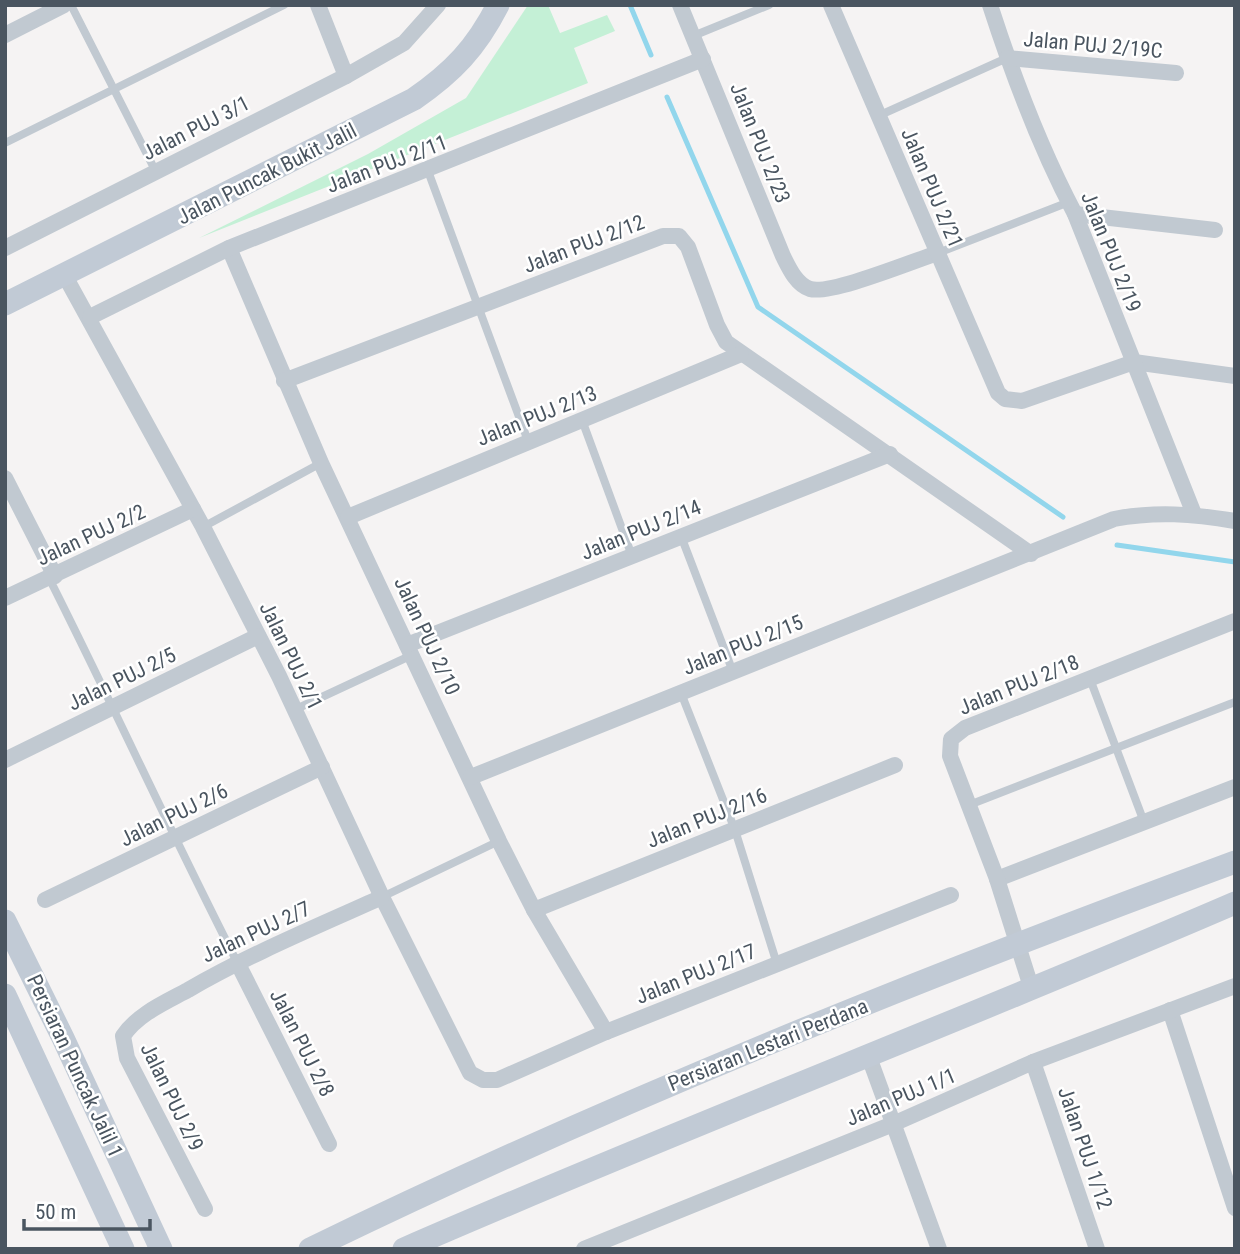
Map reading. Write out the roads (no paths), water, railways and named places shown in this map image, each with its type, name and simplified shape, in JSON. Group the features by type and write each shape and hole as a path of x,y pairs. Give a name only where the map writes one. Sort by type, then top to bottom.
{"main road":[{"name":"Jalan Puncak Bukit Jalil","path":"5,304 414,99 449,75 475,44 498,5"},
{"name":"Persiaran Lestari Perdana","path":"310,1249 600,1115 1015,943 1235,862"},
{"path":"404,1249 538,1191 1032,990 1235,903"},
{"name":"Persiaran Puncak Jalil 1","path":"5,921 63,1038 161,1249"},
{"name":"Persiaran Puncak Jalil 1","path":"5,995 123,1249"}],"street":[{"path":"5,35 64,5"},
{"path":"318,5 346,76"},
{"name":"Jalan PUJ 2/23","path":"680,5 783,256 799,282 810,289 838,286 938,253"},
{"name":"Jalan PUJ 2/21","path":"831,5 994,387 1004,398 1022,401 1134,362"},
{"name":"Jalan PUJ 2/19","path":"990,5 1007,58 1072,208 1194,514"},
{"name":"Jalan PUJ 3/1","path":"5,248 346,76 404,43 430,9"},
{"name":"Jalan PUJ 2/19C","path":"1007,58 1176,73"},
{"name":"Jalan PUJ 2/11","path":"90,317 229,248 428,171 703,59"},
{"path":"1072,208 1215,230"},
{"name":"Jalan PUJ 2/12","path":"284,381 672,235 684,241 717,326 726,342 741,355 890,454 1031,554"},
{"name":"Jalan PUJ 2/10","path":"229,248 321,463 499,841 534,910 606,1032"},
{"name":"Jalan PUJ 2/1","path":"65,276 90,317 203,527 322,767 382,898 463,1063"},
{"name":"Jalan PUJ 2/13","path":"348,517 741,355"},
{"path":"1134,362 1235,376"},
{"name":"Jalan PUJ 2/14","path":"409,650 632,556 890,454"},
{"path":"5,478 52,577"},
{"name":"Jalan PUJ 2/2","path":"5,598 193,509"},
{"path":"1031,554 1114,519 1148,512 1194,514 1235,521"},
{"name":"Jalan PUJ 2/15","path":"471,778 1031,554"},
{"name":"Jalan PUJ 2/18","path":"1032,990 997,879 949,746 957,732 1235,621"},
{"name":"Jalan PUJ 2/5","path":"5,760 258,636"},
{"name":"Jalan PUJ 2/16","path":"534,910 895,765"},
{"name":"Jalan PUJ 2/6","path":"45,900 322,767"},
{"path":"997,879 1235,787"},
{"name":"Jalan PUJ 2/17","path":"463,1063 470,1073 483,1080 497,1080 606,1032 951,895"},
{"name":"Jalan PUJ 2/7","path":"151,1010 237,962 382,898"},
{"name":"Jalan PUJ 2/8","path":"237,962 329,1144"},
{"name":"Jalan PUJ 1/1","path":"584,1249 893,1124 1033,1062 1235,986"},
{"name":"Jalan PUJ 2/9","path":"151,1010 131,1024 123,1036 125,1052 205,1209"},
{"path":"1170,1010 1235,1208"},
{"path":"869,1057 939,1249"},
{"name":"Jalan PUJ 1/12","path":"1033,1062 1097,1249"}],"lane":[{"path":"71,5 156,172"},
{"path":"5,143 284,5"},
{"path":"693,36 769,5"},
{"path":"878,116 1007,58"},
{"path":"428,171 528,441"},
{"path":"938,253 1072,208"},
{"path":"582,420 632,556"},
{"path":"203,527 321,463"},
{"path":"681,537 733,672"},
{"path":"52,577 173,838 237,962"},
{"path":"294,710 409,650"},
{"path":"1090,679 1144,822"},
{"path":"681,692 735,830 777,964"},
{"path":"969,805 1235,702"},
{"path":"382,898 499,841"}],"waterway":[{"path":"630,5 651,55"},
{"path":"667,97 758,307 1063,517"},
{"path":"1117,545 1235,562"}]}
